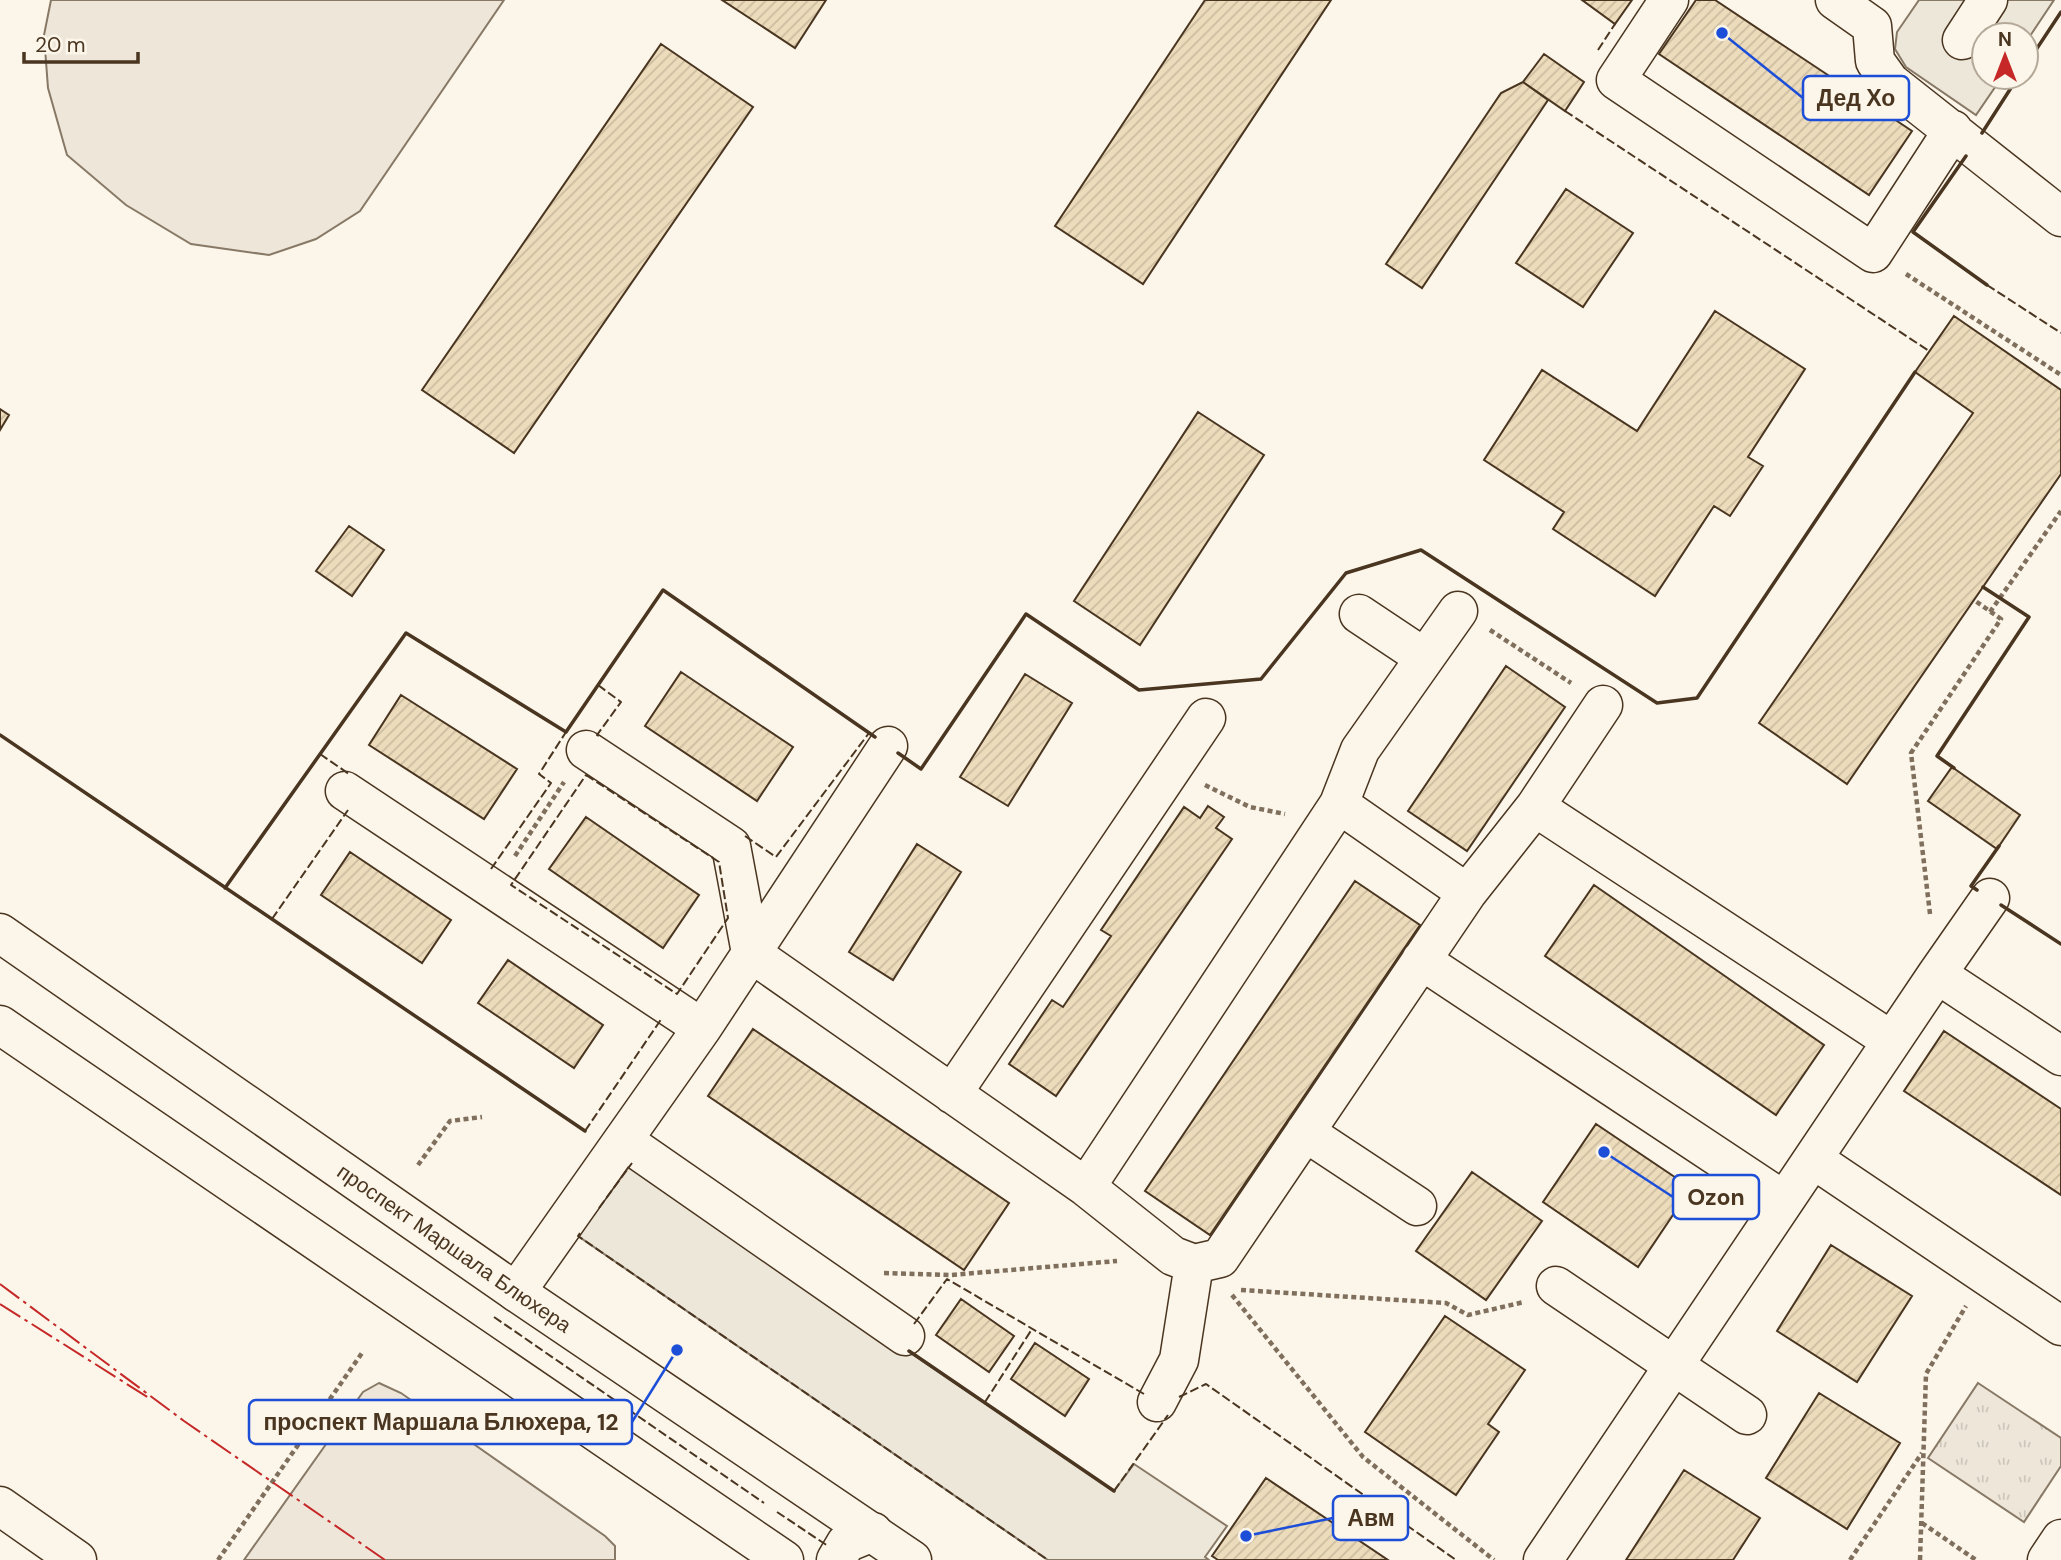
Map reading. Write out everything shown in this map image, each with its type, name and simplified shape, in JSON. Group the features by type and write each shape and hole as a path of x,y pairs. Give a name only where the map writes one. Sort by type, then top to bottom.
{"main road":[{"path":"1670,0 1604,72 1873,253 1953,130"},
{"path":"1835,0 1881,13 1875,61 1890,82 2061,217"},
{"path":"1962,40 1989,0"},
{"path":"1086,1187 1333,813 1360,750 1458,611"},
{"path":"1359,614 1425,658"},
{"path":"586,750 731,846 751,953 1086,1187 1184,1260 1220,1258 1468,893 1535,807 1603,705"},
{"path":"952,1094 1206,718"},
{"path":"516,1292 702,1028 887,746"},
{"path":"345,791 702,1028"},
{"path":"1535,807 1892,1041"},
{"path":"1333,813 1468,893"},
{"path":"1543,1560 1783,1200 1990,898"},
{"name":"проспект Маршала Блюхера","path":"0,933 516,1292 912,1560"},
{"path":"1422,960 1783,1200"},
{"path":"1937,974 2061,1056"},
{"path":"0,1025 784,1560"},
{"path":"1305,1132 1417,1206"},
{"path":"623,1140 905,1336"},
{"path":"1813,1159 2061,1326"},
{"path":"1157,1402 1179,1360 1184,1260"},
{"path":"1556,1286 1747,1415"},
{"path":"0,1506 77,1560"},
{"path":"836,1560 846,1543 873,1532"},
{"path":"2047,1560 2061,1539"}],"path":[{"path":"1873,253 2061,375"},
{"path":"1990,612 2061,511"},
{"path":"1937,974 1911,752 2001,619 1974,600"},
{"path":"1458,611 1517,646 1603,705"},
{"path":"493,889 586,750"},
{"path":"1174,765 1205,786 1250,807 1333,813"},
{"path":"418,1165 450,1121 482,1117"},
{"path":"881,1273 951,1275 1184,1260"},
{"path":"1920,1560 1926,1374 1985,1275"},
{"path":"1494,1560 1363,1457 1227,1289 1446,1304 1468,1315 1519,1304 1556,1286"},
{"path":"218,1560 362,1353"},
{"path":"1850,1560 1923,1452"},
{"path":"1921,1523 1976,1560"}],"green space":[{"path":"51,0 504,0 360,211 316,239 269,255 191,244 126,205 67,155 48,88 44,35"},
{"path":"379,1383 401,1393 605,1536 615,1546 615,1560 244,1560 363,1392"},
{"path":"1978,1383 2061,1438 2061,1466 2024,1522 1928,1458"}],"shaded area":[{"path":"1919,0 2054,0 2040,21 1970,21 1970,91 1992,91 1976,115 1906,67 1895,49 1897,32"},
{"path":"632,1163 1114,1491 1134,1464 1227,1526 1205,1557 1209,1560 1048,1560 578,1236"}],"building":[{"path":"722,0 826,0 795,48"},
{"path":"1205,0 1331,0 1143,284 1055,226"},
{"path":"1582,0 1632,0 1615,24"},
{"path":"1696,0 1715,0 1912,131 1869,195 1659,54"},
{"path":"661,44 753,107 514,453 422,390"},
{"path":"1544,54 1584,82 1565,111 1523,82"},
{"path":"1523,82 1548,100 1422,288 1386,264 1501,93"},
{"path":"1566,189 1633,233 1583,307 1516,263"},
{"path":"1715,311 1805,369 1748,457 1763,466 1730,516 1714,506 1655,596 1553,529 1564,512 1484,460 1542,370 1637,431"},
{"path":"1954,316 2061,390 2061,474 1847,784 1759,723 1973,413 1915,372"},
{"path":"0,409 9,415 0,430"},
{"path":"1198,412 1264,455 1140,645 1074,601"},
{"path":"349,526 384,550 352,596 316,571"},
{"path":"1506,666 1565,707 1467,851 1408,811"},
{"path":"681,672 793,747 757,801 645,726"},
{"path":"1025,674 1072,703 1008,806 960,777"},
{"path":"401,695 517,769 484,819 369,745"},
{"path":"1952,767 2020,815 1997,849 1928,801"},
{"path":"1208,806 1224,817 1216,828 1232,839 1056,1096 1009,1064 1052,1000 1063,1007 1111,936 1101,930 1184,807 1200,818"},
{"path":"586,817 699,895 663,948 549,869"},
{"path":"917,844 961,872 893,980 849,952"},
{"path":"350,852 451,920 422,963 321,895"},
{"path":"1355,881 1420,925 1210,1235 1145,1191"},
{"path":"1594,885 1824,1045 1776,1115 1545,956"},
{"path":"508,960 603,1025 574,1068 478,1003"},
{"path":"753,1029 1009,1203 964,1270 708,1096"},
{"path":"1944,1031 2061,1109 2061,1195 1904,1091"},
{"path":"1596,1124 1691,1188 1638,1267 1543,1202"},
{"path":"1472,1172 1542,1221 1486,1300 1416,1251"},
{"path":"1831,1245 1912,1296 1857,1382 1777,1331"},
{"path":"961,1299 1014,1336 989,1372 936,1335"},
{"path":"1445,1316 1525,1370 1488,1424 1499,1432 1456,1495 1365,1432"},
{"path":"1035,1343 1089,1379 1065,1416 1011,1379"},
{"path":"1819,1393 1900,1443 1847,1529 1766,1478"},
{"path":"1684,1470 1760,1518 1733,1560 1626,1560"},
{"path":"1266,1478 1388,1560 1218,1560 1212,1556"}],"fence":[{"path":"1598,50 1615,24"},
{"path":"1565,111 1929,351"},
{"path":"1987,285 2061,333"},
{"path":"598,685 621,702 597,735 601,737"},
{"path":"491,869 551,783 539,774 566,732"},
{"path":"745,836 776,857 869,733"},
{"path":"320,754 349,774"},
{"path":"586,775 719,862 728,918 677,994 511,885 586,775"},
{"path":"272,919 348,810"},
{"path":"585,1131 662,1018"},
{"path":"599,1208 632,1163"},
{"path":"580,1233 578,1236 1048,1560"},
{"path":"914,1324 947,1279 1144,1394"},
{"path":"494,1317 764,1503"},
{"path":"985,1402 1032,1329"},
{"path":"1179,1397 1206,1384 1456,1560"},
{"path":"1114,1491 1168,1415"},
{"path":"777,1512 828,1546"}],"wall":[{"path":"2040,44 2061,12"},
{"path":"1982,133 2009,91"},
{"path":"1966,156 1913,232 1987,285"},
{"path":"898,753 921,769 1026,614 1139,690 1261,679 1346,573 1421,550 1657,703 1697,698 1915,372"},
{"path":"1954,768 1937,756 2029,617 1983,587"},
{"path":"225,888 406,633 566,732 663,590 875,737"},
{"path":"0,735 585,1131"},
{"path":"1977,890 1971,886 1999,846"},
{"path":"2001,905 2061,944"},
{"path":"909,1351 1114,1491"}],"power":[{"path":"0,1284 184,1421 385,1560"},
{"path":"0,1304 149,1398"}],"place":[{"name":"Дед Хо","path":"1722,33"},
{"name":"Ozon","path":"1604,1152"},
{"name":"проспект Маршала Блюхера, 12","path":"677,1350"},
{"name":"Авм","path":"1246,1536"}]}
